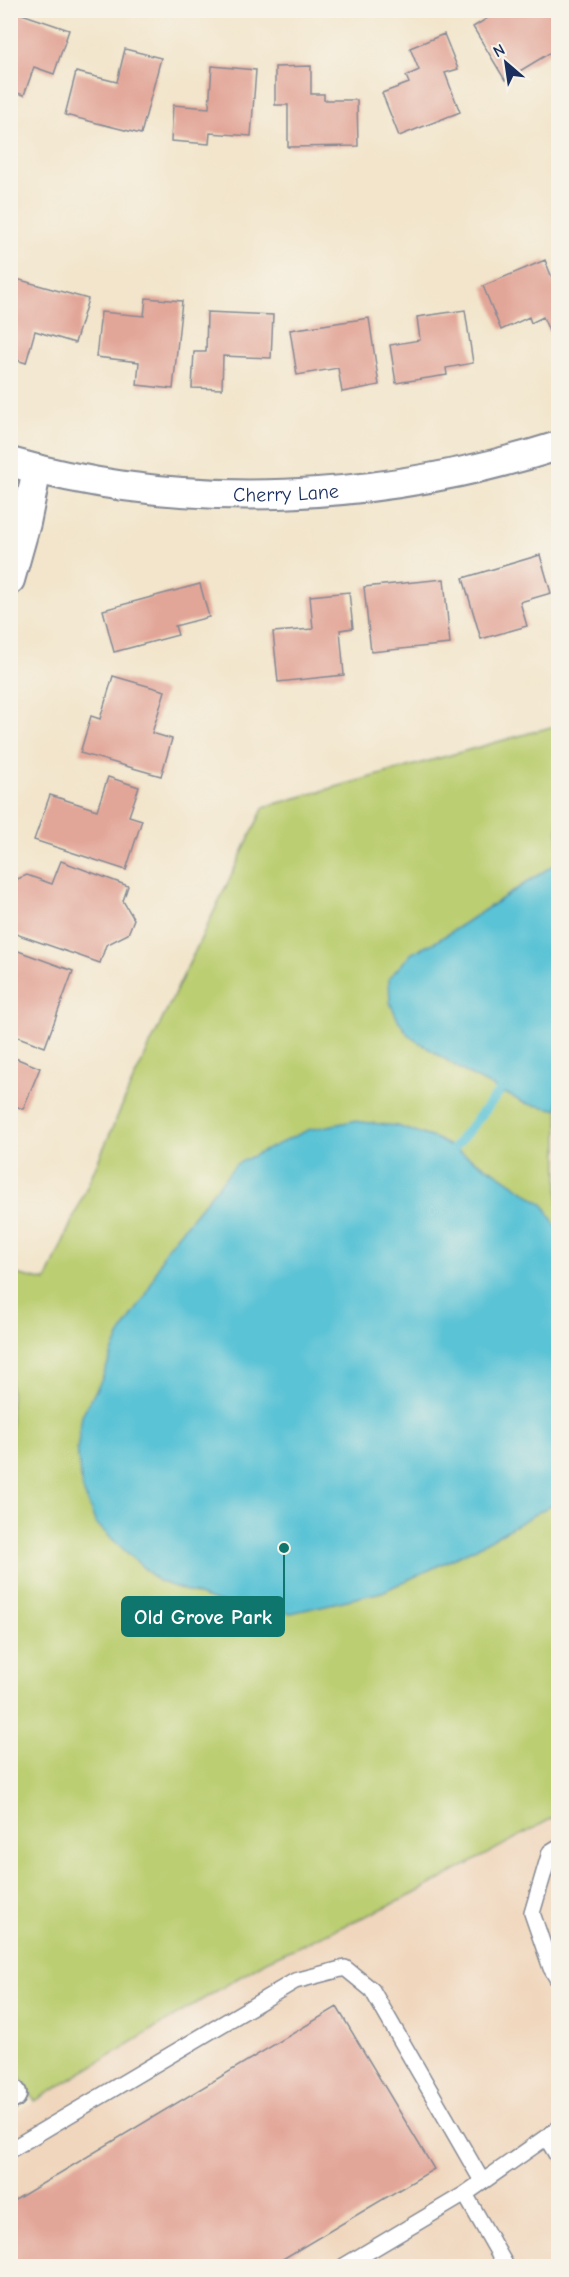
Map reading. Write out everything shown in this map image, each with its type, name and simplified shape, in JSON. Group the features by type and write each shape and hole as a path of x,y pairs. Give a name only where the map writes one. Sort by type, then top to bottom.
{"street":[{"name":"Cherry Lane","path":"24,465 106,483 191,492 271,495 350,489 430,478 517,459 558,446"},
{"path":"10,580 26,523 24,465"}],"lane":[{"path":"558,1847 550,1852 532,1912 551,1968 558,1980"},
{"path":"10,2150 295,1981 345,1968 372,1990 482,2181"},
{"path":"344,2266 465,2193 552,2133 558,2157"},
{"path":"465,2193 506,2266"}],"shaded area":[{"path":"558,1815 558,2266 11,2266 10,2116 266,1961 412,1895"}],"green space":[{"path":"558,725 558,1815 412,1895 266,1961 35,2101 11,2063 11,1273 46,1281 131,1085 264,807"}],"water":[{"path":"558,862 558,1109 554,1109 524,1103 468,1074 409,1036 390,1002 389,978 412,953 437,941"},
{"path":"353,1121 397,1126 437,1139 497,1173 544,1205 558,1230 558,1501 476,1548 382,1592 291,1613 218,1602 158,1581 96,1524 82,1488 77,1450 82,1415 101,1381 119,1336 146,1295 166,1249 236,1164 308,1130"}],"building":[{"path":"10,10 69,30 54,74 34,67 24,95 10,91"},
{"path":"501,10 556,10 558,15 558,48 505,80 473,27"},
{"path":"444,34 458,69 445,73 460,112 399,136 382,93 409,83 406,76 419,70 410,48"},
{"path":"125,49 161,58 141,134 65,115 76,72 117,82"},
{"path":"212,66 256,70 251,136 210,133 209,144 171,141 173,105 209,108"},
{"path":"311,66 311,94 324,94 324,100 357,100 358,146 288,147 288,105 275,105 275,67"},
{"path":"545,260 558,293 558,341 554,343 543,317 531,323 529,317 501,330 483,286"},
{"path":"13,278 88,299 75,343 35,331 26,363 10,358 10,285"},
{"path":"146,298 182,301 173,389 137,385 139,362 96,357 101,312 144,316"},
{"path":"465,310 473,363 446,368 447,375 396,383 390,345 420,340 417,317"},
{"path":"207,312 273,315 271,358 223,356 222,389 192,388 194,352 206,352"},
{"path":"369,318 379,385 342,392 338,368 297,375 290,330"},
{"path":"540,555 551,593 520,602 527,626 481,639 463,578"},
{"path":"444,579 450,644 371,652 364,587"},
{"path":"200,584 209,617 175,626 178,635 114,652 103,610"},
{"path":"349,592 353,628 340,630 344,675 278,682 273,632 313,629 310,596"},
{"path":"113,676 165,691 152,733 172,739 161,776 80,753 91,716 100,719"},
{"path":"108,777 139,787 129,816 142,820 126,870 34,840 50,795 97,810"},
{"path":"61,861 128,886 123,901 134,919 128,934 106,945 100,963 10,932 10,882 27,875 52,884"},
{"path":"10,948 73,971 45,1047 10,1034 10,1009 17,992 10,990"},
{"path":"10,1056 40,1068 23,1109 10,1104"},
{"path":"337,2007 434,2169 271,2266 10,2266 10,2203"}],"waterway":[{"path":"454,1148 500,1091"}],"place":[{"name":"Old Grove Park","path":"284,1548"}]}
